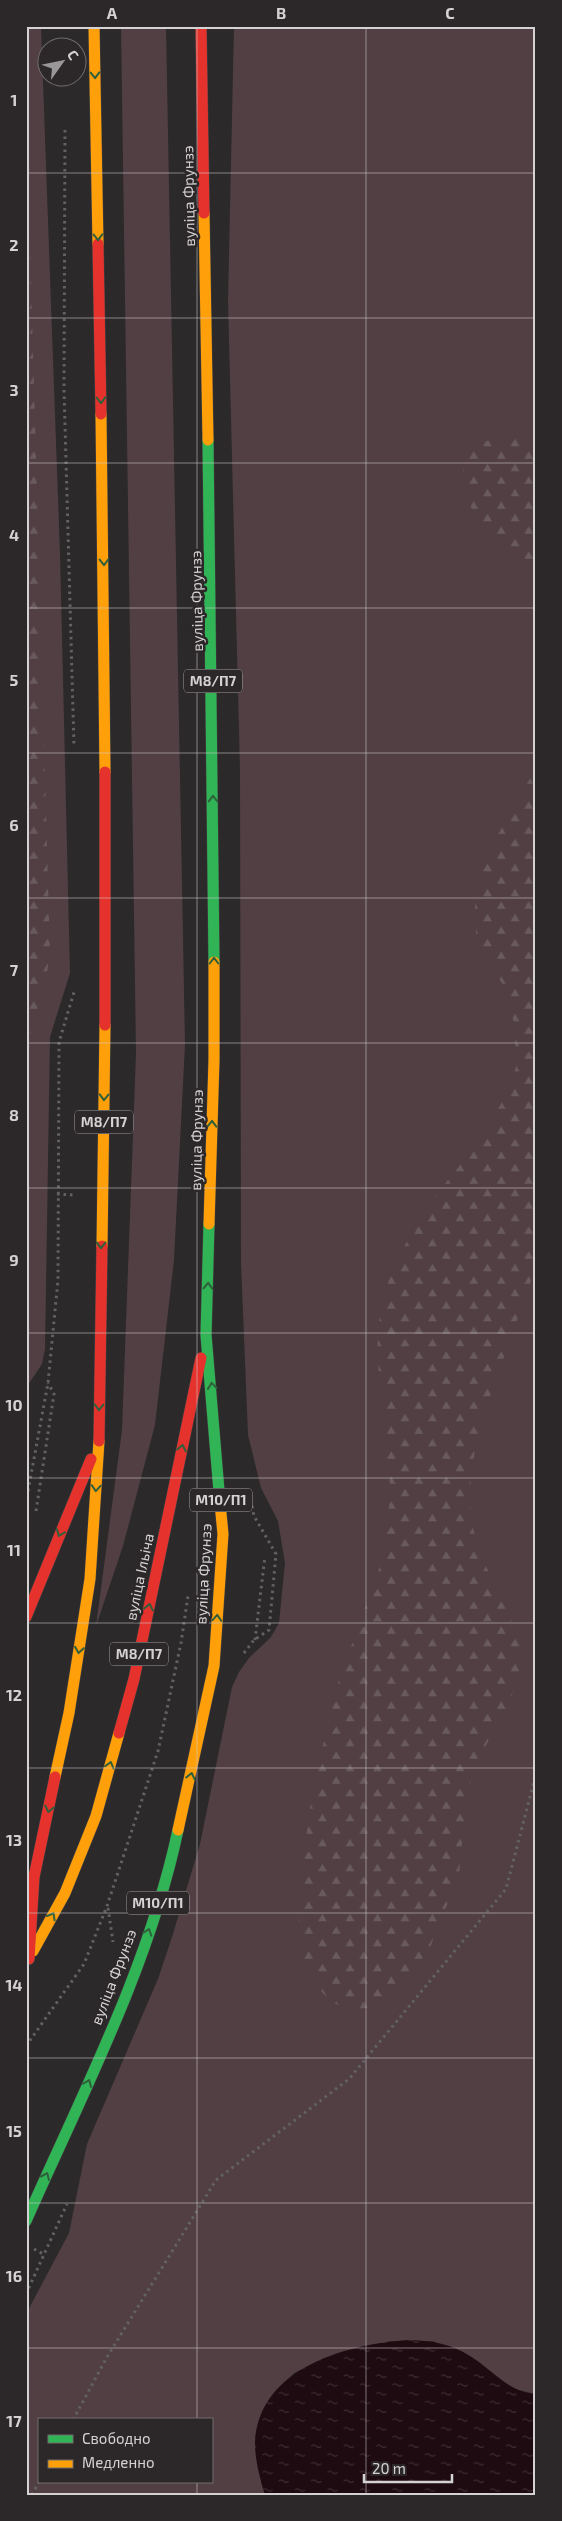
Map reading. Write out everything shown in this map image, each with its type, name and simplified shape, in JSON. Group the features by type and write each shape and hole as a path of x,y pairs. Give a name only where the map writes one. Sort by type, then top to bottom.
{"main road":[{"name":"М8/П7","path":"94,26 105,637 105,1049 99,1440"},
{"name":"вуліца Фрунзэ","path":"26,2221 126,1994 168,1873 214,1666 223,1534 206,1335 214,1060 212,635 201,26"},
{"name":"вуліца Ільіча","path":"28,1962 65,1893 98,1807 134,1679 206,1335"},
{"path":"26,1617 99,1440"},
{"name":"вуліца Ільіча","path":"28,1962 34,1877 69,1714 90,1580 99,1440"}],"path":[{"path":"65,126 64,389 74,754"},
{"path":"28,1491 48,1383 58,1280 59,1042 77,980"},
{"path":"35,1520 54,1394 48,1383"},
{"path":"254,1640 265,1556"},
{"path":"26,2046 84,1964 107,1906 158,1751 189,1589"},
{"path":"74,2418 107,2357 216,2180 349,2079 506,1889 536,1774"},
{"path":"107,1906 114,1950"},
{"path":"26,2294 66,2212"},
{"path":"32,2495 38,2484"}],"green space":[{"path":"26,26 41,26 41,38 38,38 38,88 43,88 60,553 70,973 50,1037 45,1349 42,1364 26,1388"},
{"path":"121,26 166,26 185,1045 174,1260 155,1425 123,1546 96,1626 122,1430 136,1053"},
{"path":"234,26 536,26 536,2394 514,2389 489,2370 433,2341 390,2341 320,2360 294,2373 272,2396 263,2411 261,2482 265,2495 26,2495 26,2314 69,2233 87,2144 158,1979 172,1937 200,1844 232,1687 239,1672 249,1658 271,1637 279,1623 285,1563 278,1521 261,1488 248,1435 241,1263 240,770 228,301"},
{"path":"26,103 50,954 46,978 30,1034 26,1061"},
{"path":"536,434 536,577 497,542 485,528 467,498 463,482 465,462 476,445 486,441"},
{"path":"536,768 536,1267 479,1427 471,1474 470,1517 480,1554 508,1611 520,1643 519,1676 508,1706 475,1765 466,1800 459,1875 429,1950 409,1977 391,1995 369,2008 350,2009 333,2003 319,1989 307,1969 298,1933 300,1883 313,1786 339,1680 379,1569 388,1526 390,1485 377,1353 380,1313 392,1268 439,1191 469,1154 489,1125 506,1095 516,1067 515,1030 508,992 491,967 476,934 475,905 480,866"}],"water":[{"path":"411,2340 435,2342 463,2352 508,2385 536,2394 536,2495 265,2495 257,2463 255,2443 260,2417 272,2395 290,2378 311,2364 336,2354 387,2342"}],"traffic: fast":[{"path":"208,440 214,962"},
{"path":"209,1224 206,1335 220,1503"},
{"path":"26,2221 91,2078 132,1980 150,1931 178,1830"}],"traffic: slow":[{"path":"94,26 98,244"},
{"path":"204,213 208,440"},
{"path":"101,414 105,772"},
{"path":"209,1224 214,1060 214,962"},
{"path":"102,1246 105,1025"},
{"path":"55,1777 69,1713 90,1579 99,1441"},
{"path":"178,1830 214,1666 223,1534 220,1503"},
{"path":"33,1951 65,1893 96,1816 119,1733"}],"traffic: jam":[{"path":"201,26 204,213"},
{"path":"98,244 101,414"},
{"path":"105,772 105,1025"},
{"path":"99,1441 102,1246"},
{"path":"119,1733 134,1679 201,1358"},
{"path":"26,1617 91,1459"},
{"path":"29,1959 34,1877 55,1777"}]}
